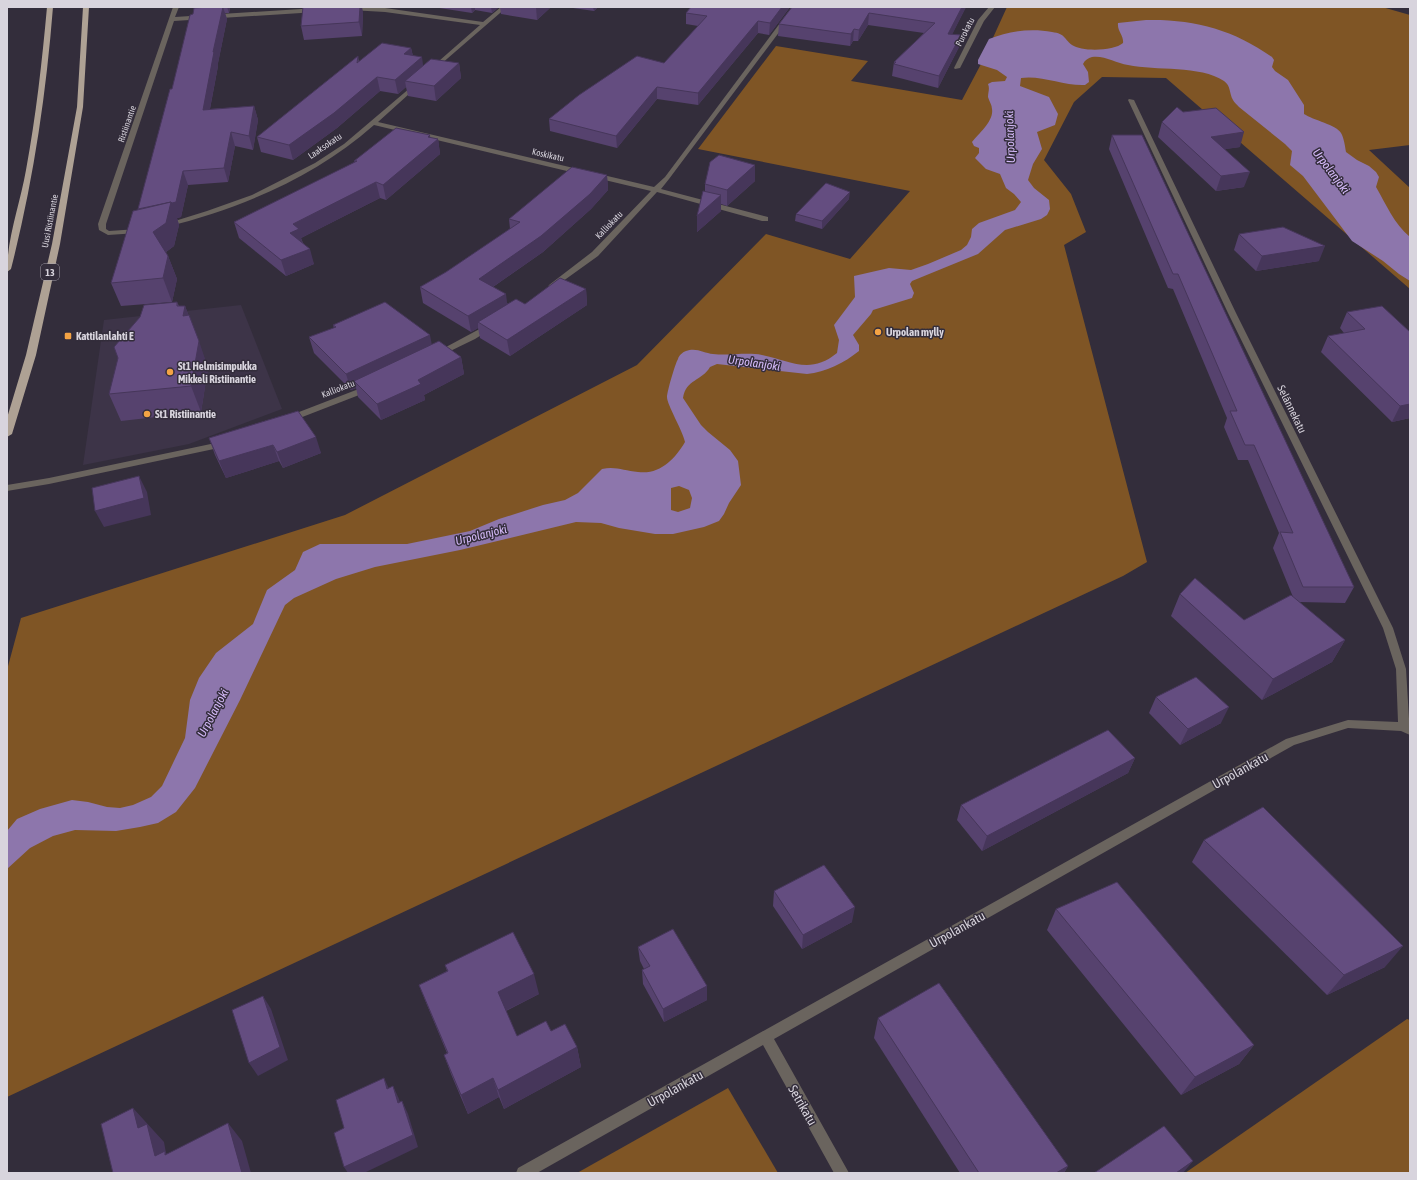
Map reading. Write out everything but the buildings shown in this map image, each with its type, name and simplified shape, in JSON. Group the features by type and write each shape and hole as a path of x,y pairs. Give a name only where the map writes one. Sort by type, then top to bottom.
{"highway":[{"path":"7,269 31,165 40,106 50,7"},
{"name":"Uusi Ristiinantie","path":"7,434 31,355 56,244 80,107 86,7"}],"street":[{"name":"Ristiinantie","path":"147,229 108,233 103,230 102,224 176,7"},
{"path":"426,76 504,7"},
{"name":"Kalliokatu","path":"548,291 595,254 657,190 795,7"},
{"name":"Purokatu","path":"957,68 981,20 992,7"},
{"path":"347,8 385,10 485,24"},
{"path":"172,19 324,10"},
{"name":"Laaksokatu","path":"160,227 196,217 282,184 336,153 420,81"},
{"name":"Selännekatu","path":"1131,100 1232,313 1388,628 1401,669 1407,729"},
{"name":"Koskikatu","path":"372,123 657,190 765,220"},
{"path":"429,358 472,337 497,322"},
{"name":"Kalliokatu","path":"278,423 380,382"},
{"path":"7,488 49,481 220,446 234,440"},
{"name":"Urpolankatu","path":"523,1173 766,1038 1290,742 1348,724 1407,729"},
{"name":"Setrikatu","path":"766,1038 842,1173"}],"shaded area":[{"path":"1007,7 1382,7 1410,15 1410,145 1369,150 1410,188 1410,289 1166,78 1102,77 1074,102 1044,160 1071,194 1086,232 1064,245 1147,562 1123,576 7,1097 7,670 21,618 345,515 637,365 766,234 850,259 910,191 698,149 776,46 868,61 851,81 962,100 981,64"},
{"path":"241,305 282,409 189,444 83,465 104,320"},
{"path":"1407,1019 1410,1020 1410,1173 1185,1173"},
{"path":"728,1088 778,1173 577,1173"}],"water":[{"name":"Urpolanjoki","path":"1164,20 1196,24 1242,39 1272,57 1274,60 1272,67 1275,71 1288,80 1304,105 1304,114 1339,130 1343,137 1346,152 1376,172 1379,177 1376,187 1399,226 1410,237 1410,281 1352,241 1303,176 1290,165 1292,151 1233,101 1229,87 1224,81 1214,76 1190,70 1139,67 1106,58 1096,57 1088,59 1083,64 1088,72 1089,82 1085,85 1069,84 1029,77 1021,78 1020,86 1049,97 1058,114 1055,125 1037,132 1042,149 1033,164 1028,180 1034,188 1049,200 1050,209 1047,215 1041,219 1005,230 978,254 912,281 910,284 914,293 912,298 873,310 853,335 859,345 859,351 834,366 807,374 717,364 710,367 707,372 687,387 683,398 701,425 730,450 738,461 741,485 719,521 704,527 673,534 655,534 619,528 601,523 576,522 460,550 375,567 336,579 294,598 285,605 240,700 195,788 176,812 158,823 140,827 116,831 75,830 53,836 30,848 7,869 7,831 17,819 40,809 72,800 120,808 133,805 151,797 162,786 185,738 190,700 199,678 216,653 253,624 267,590 295,570 303,552 320,544 407,544 470,531 499,519 543,505 565,500 578,493 602,469 616,468 646,472 660,468 672,460 685,442 667,397 677,362 680,355 686,351 697,350 719,354 756,354 791,363 809,365 827,360 837,353 839,340 834,325 855,297 854,276 889,268 911,270 961,250 967,245 971,237 972,229 979,223 1015,210 1021,202 1006,188 1000,174 986,169 975,158 979,153 979,148 974,146 972,142 991,118 992,113 992,106 988,97 988,84 992,82 1005,81 1007,77 997,70 978,64 978,60 989,39 1004,34 1036,30 1060,34 1072,45 1083,49 1098,50 1113,48 1123,43 1118,29 1118,23","holes":["679,486 689,490 692,498 690,508 678,512 671,510 671,488"]}],"place":[{"name":"Urpolan mylly","path":"878,332"},
{"name":"Kattilanlahti E","path":"68,336"},
{"name":"St1 Helmisimpukka Mikkeli Ristiinantie","path":"170,372"},
{"name":"St1 Ristiinantie","path":"147,414"}]}
